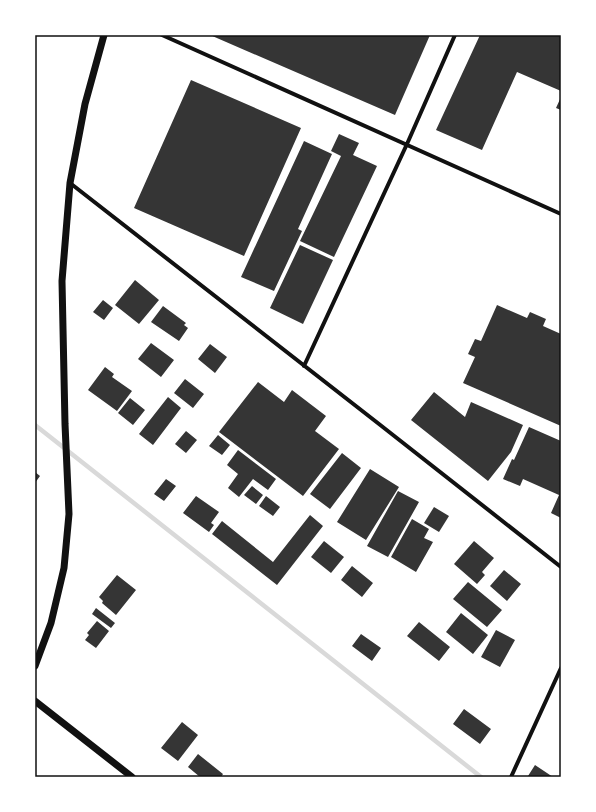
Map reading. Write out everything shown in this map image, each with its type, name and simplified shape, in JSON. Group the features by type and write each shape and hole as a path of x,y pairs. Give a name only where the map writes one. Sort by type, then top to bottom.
{"street":[{"path":"35,666 51,624 64,568 69,514 68,461 65,424 62,281 70,183 85,104 104,35"},
{"path":"162,35 561,214"},
{"path":"304,366 456,35"},
{"path":"70,183 561,567"},
{"path":"510,777 561,668"},
{"path":"35,701 132,777"}],"building":[{"path":"210,35 430,35 395,115"},
{"path":"480,35 561,35 561,91 517,72 482,150 436,130"},
{"path":"191,80 301,128 244,256 134,208"},
{"path":"561,97 561,110 556,108"},
{"path":"339,134 359,143 353,155 377,166 334,257 300,241 341,156 331,151"},
{"path":"304,141 332,154 298,229 302,231 274,291 241,277"},
{"path":"300,245 333,260 303,324 270,308"},
{"path":"135,280 159,300 139,324 115,305"},
{"path":"103,300 113,308 104,320 93,312"},
{"path":"497,305 527,318 530,312 546,319 543,326 561,334 561,426 463,383 475,357 468,354 475,339 481,341"},
{"path":"163,306 186,323 184,325 188,328 179,341 151,322"},
{"path":"151,343 174,360 161,377 138,359"},
{"path":"210,344 227,357 215,373 198,359"},
{"path":"105,367 114,374 112,377 132,391 117,411 88,390"},
{"path":"185,379 204,394 193,408 174,393"},
{"path":"258,382 284,402 292,390 326,416 315,431 339,449 303,496 219,432"},
{"path":"434,392 465,417 471,402 523,425 511,452 488,481 411,420"},
{"path":"168,397 181,408 153,445 139,434"},
{"path":"130,398 145,410 133,425 118,413"},
{"path":"529,427 561,441 561,518 551,513 559,495 523,479 520,486 503,479 512,459 514,460"},
{"path":"186,431 197,440 186,453 175,444"},
{"path":"218,435 230,445 222,455 209,446"},
{"path":"238,450 276,479 268,490 253,479 239,497 228,488 238,474 227,465"},
{"path":"342,453 361,468 330,509 310,494"},
{"path":"370,469 399,487 366,540 337,522"},
{"path":"35,472 40,476 35,483"},
{"path":"166,479 176,486 164,501 154,494"},
{"path":"252,486 263,495 256,504 244,495"},
{"path":"398,491 419,502 388,557 367,546"},
{"path":"196,496 219,512 211,523 214,525 209,532 183,513"},
{"path":"266,496 280,507 273,516 259,506"},
{"path":"434,507 449,516 439,532 424,523"},
{"path":"310,515 323,526 277,585 212,534 222,521 273,562"},
{"path":"412,519 429,529 424,538 433,542 416,572 391,557"},
{"path":"324,541 344,557 331,573 311,557"},
{"path":"474,541 494,558 482,572 485,575 477,584 454,564"},
{"path":"352,566 373,583 362,597 341,580"},
{"path":"504,570 521,584 507,601 490,586"},
{"path":"117,575 136,590 116,615 102,603 103,601 99,597"},
{"path":"468,582 502,610 487,627 453,599"},
{"path":"96,608 115,623 111,628 92,614"},
{"path":"461,613 488,635 473,654 446,632"},
{"path":"97,621 109,631 96,648 85,640 89,635 87,633"},
{"path":"419,622 450,647 439,661 407,636"},
{"path":"496,630 515,640 500,667 481,657"},
{"path":"361,634 381,648 372,661 352,646"},
{"path":"464,709 491,729 480,744 453,724"},
{"path":"182,722 198,735 178,761 161,748"},
{"path":"198,754 223,774 221,777 200,777 188,767"},
{"path":"535,765 553,777 529,777 528,776"}],"waterway":[{"path":"35,425 481,777"}]}
